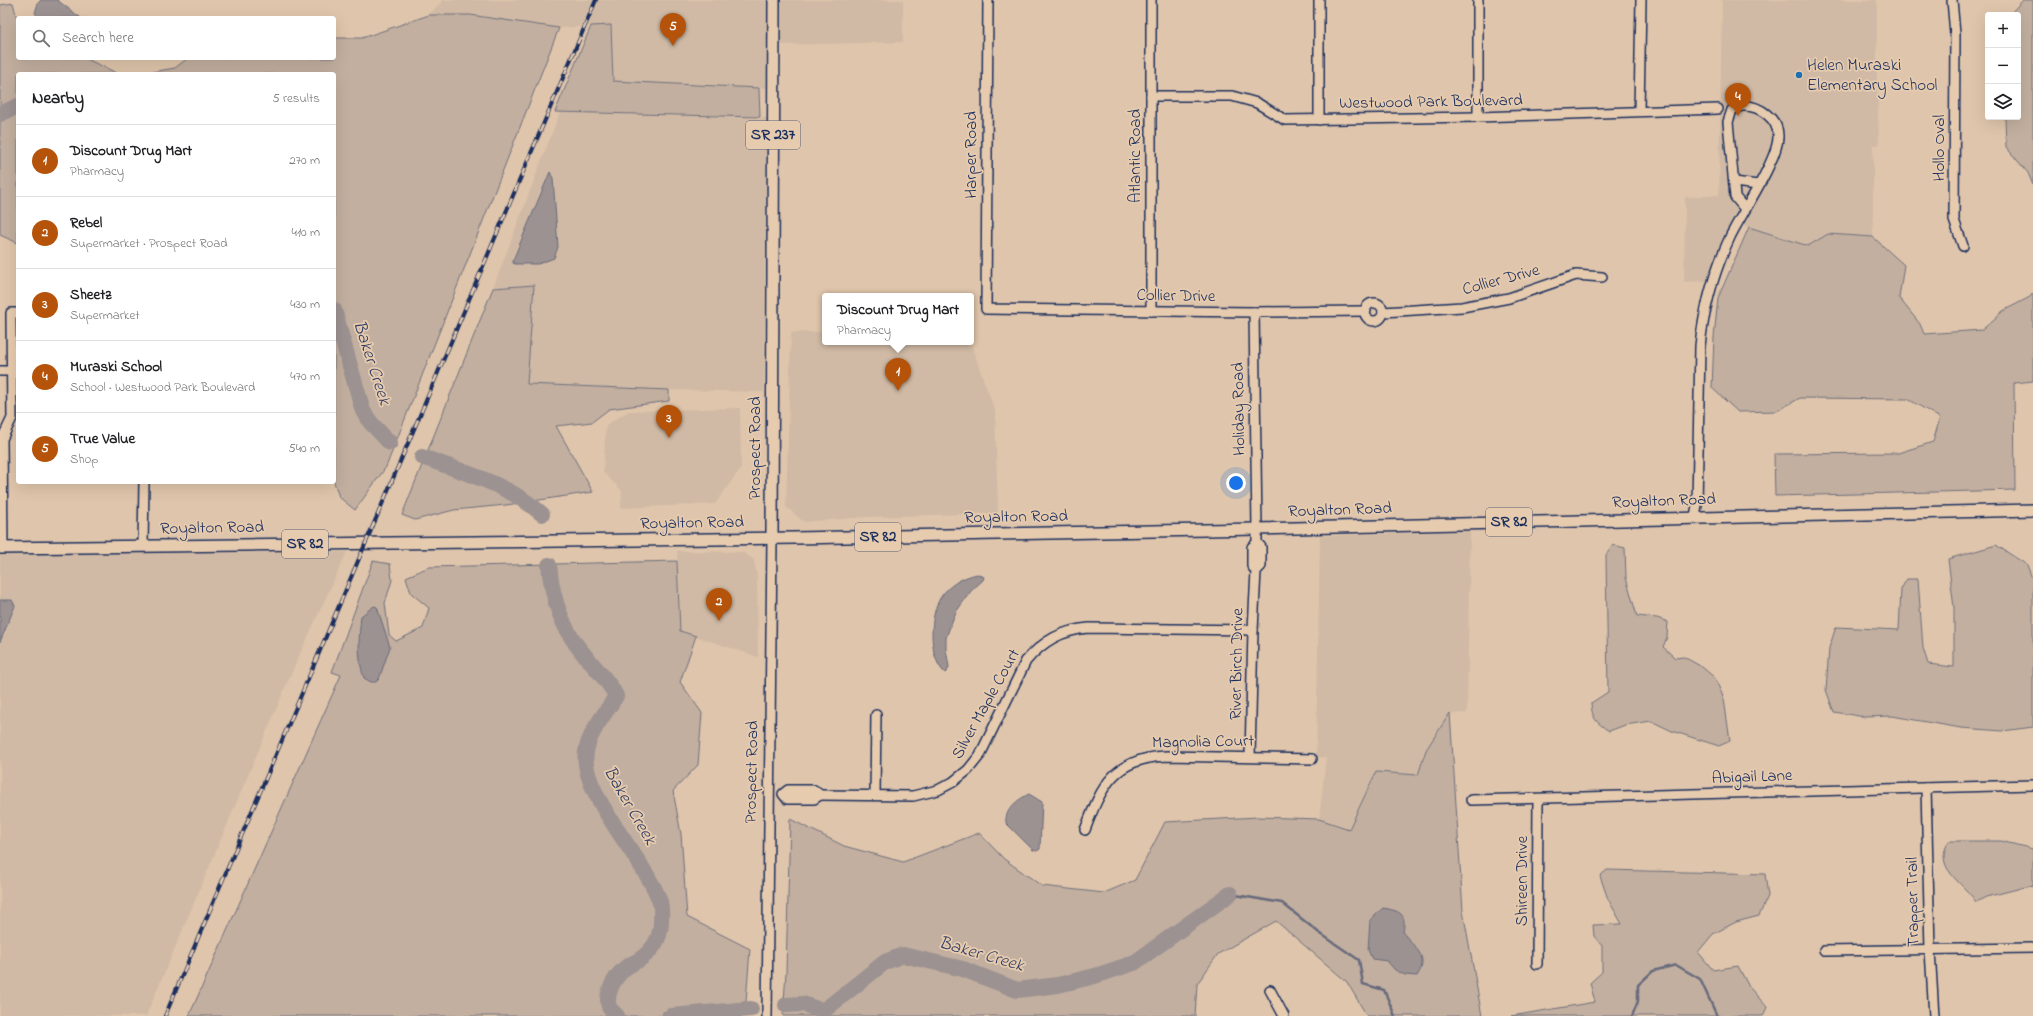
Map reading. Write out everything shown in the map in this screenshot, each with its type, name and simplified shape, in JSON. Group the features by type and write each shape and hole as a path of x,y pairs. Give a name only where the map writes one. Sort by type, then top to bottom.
{"main road":[{"name":"Prospect Road","path":"772,539 774,0"},
{"name":"Royalton Road","path":"1,548 772,539 2033,510"}],"street":[{"name":"Harper Road","path":"986,309 988,0"},
{"name":"Atlantic Road","path":"1151,0 1151,311"},
{"path":"1319,0 1319,120"},
{"path":"1478,0 1478,117"},
{"path":"1639,111 1641,0"},
{"name":"Hollo Oval","path":"1952,0 1955,34 1954,220 1962,246"},
{"name":"Westwood Park Boulevard","path":"1151,96 1232,96 1257,103 1285,120 1478,117 1718,109"},
{"path":"1695,517 1697,505 1700,346 1702,323 1709,293 1722,257 1776,147 1778,136 1776,125 1767,115 1756,107 1742,106 1732,110 1728,122 1735,197 1745,209"},
{"path":"1734,182 1758,185"},
{"name":"Collier Drive","path":"986,309 1254,312 1366,311 1368,305 1375,303 1381,306 1383,312 1462,307 1509,298 1576,275 1602,277"},
{"name":"Holiday Road","path":"1254,312 1257,529"},
{"path":"1,548 2,439 15,418 12,371 15,313"},
{"path":"0,371 12,371"},
{"path":"143,546 144,484"},
{"name":"River Birch Drive","path":"1250,757 1252,630 1256,570 1252,566 1252,547 1257,543 1257,529"},
{"name":"Prospect Road","path":"767,1016 772,539"},
{"name":"Silver Maple Court","path":"769,794 783,794 788,790 814,790 820,796 921,795 946,787 962,776 980,755 1026,661 1035,650 1056,636 1078,629 1089,628 1252,630"},
{"path":"876,715 876,795"},
{"name":"Magnolia Court","path":"1085,830 1099,793 1105,785 1124,768 1136,762 1156,756 1312,759"},
{"name":"Abigail Lane","path":"1471,800 2033,786"},
{"name":"Trapper Trail","path":"1926,788 1930,950 1934,1016"},
{"name":"Shireen Drive","path":"1537,964 1538,799"},
{"path":"1824,951 2033,948"},
{"path":"1270,990 1284,1016"}],"shaded area":[{"path":"41,0 57,0 78,16 37,16 35,13 38,3"},
{"path":"443,0 767,0 767,88 613,81 611,25 559,28 470,15 429,15"},
{"path":"780,0 903,0 903,42 779,45"},
{"path":"1722,0 1877,0 1879,145 1873,145 1873,237 1828,234 1808,246 1733,222 1709,281 1684,282 1685,197 1719,195"},
{"path":"2023,0 2033,0 2033,185 2028,173 2006,147 2005,120 2021,120 2021,12 2012,12"},
{"path":"13,3 16,16 16,60 88,60 115,72 16,72 16,242 0,235 0,5"},
{"path":"429,15 470,15 559,28 386,467 355,510 339,497 335,484 336,484 336,72 151,72 175,68 185,60 336,60 336,38 362,38"},
{"path":"611,25 613,81 759,88 760,117 555,112 591,26"},
{"path":"560,112 767,118 764,392 669,390 527,384 534,285 493,288"},
{"path":"550,172 553,178 558,247 554,258 538,264 515,264 513,263 513,260"},
{"path":"1749,227 1808,246 1828,234 1873,237 1904,265 1899,298 1920,324 1924,334 1982,330 2003,311 2030,297 2033,293 2033,381 2014,383 2015,490 1775,496 1774,454 1898,453 1933,442 1940,418 1908,399 1800,398 1777,411 1738,412 1712,388 1714,337 1718,298"},
{"path":"534,285 527,384 669,390 669,401 609,409 592,422 556,426 593,492 506,505 454,510 415,520 402,515 493,288"},
{"path":"791,332 822,332 822,345 971,345 995,411 998,513 868,517 804,522 786,507"},
{"path":"740,408 741,468 715,504 621,508 622,491 603,472 606,425 629,411"},
{"path":"1470,531 1467,713 1450,714 1426,750 1418,775 1376,772 1349,829 1319,819 1326,757 1316,758 1320,536"},
{"path":"1613,545 1625,548 1626,578 1637,616 1657,618 1668,622 1667,637 1663,647 1675,658 1684,657 1702,667 1715,678 1724,699 1730,741 1719,746 1672,731 1651,721 1625,725 1609,731 1594,717 1591,703 1608,692 1606,555"},
{"path":"1996,545 2027,565 2033,581 2033,727 2003,731 1961,728 1892,716 1865,717 1834,712 1826,690 1829,648 1836,627 1899,630 1901,589 1907,579 1918,579 1923,648 1928,664 1954,667 1954,608 1948,559"},
{"path":"677,551 742,552 754,560 757,577 758,657 680,631"},
{"path":"347,552 294,667 146,1016 0,1016 0,554"},
{"path":"373,561 390,564 392,580 385,603 389,635 396,641 423,628 429,608 411,593 406,577 429,567 677,561 680,631 696,636 680,682 702,713 698,765 673,791 681,834 687,917 750,949 746,1002 663,1012 663,1016 189,1016 341,675 332,672"},
{"path":"977,574 984,577 983,580 971,591 956,612 946,638 949,667 945,673 939,666 933,645 932,634 935,611 943,594 950,587 967,577"},
{"path":"0,600 12,600 15,606 0,642"},
{"path":"374,606 377,607 390,647 379,679 376,682 371,682 364,678 360,663 359,639 361,616"},
{"path":"1450,713 1463,911 1482,1016 1367,1016 1347,982 1276,921 1218,954 1197,984 1195,1016 783,1016 786,972 790,819 844,846 903,862 979,833 1004,859 1042,886 1104,893 1135,880 1165,822 1258,817 1319,819 1349,829 1376,772 1418,775 1426,750"},
{"path":"1029,794 1042,802 1040,849 1037,851 1033,850 1006,823 1009,809 1020,799"},
{"path":"1949,841 2001,841 2033,849 2033,885 1986,897 1976,902 1951,874 1947,867 1944,859"},
{"path":"1607,870 1765,874 1768,896 1759,916 1736,922 1713,934 1698,952 1713,970 1738,966 1749,987 1767,1007 1763,1016 1511,1016 1595,1002 1590,983 1602,972 1602,946 1594,936 1593,925 1622,924 1608,899 1600,876"},
{"path":"1383,908 1394,910 1403,917 1403,932 1416,947 1421,957 1421,969 1417,976 1405,975 1395,970 1387,961 1372,959 1368,950 1370,920"}],"waterway":[{"name":"Baker Creek","path":"0,114 16,107"},
{"name":"Baker Creek","path":"336,317 363,411 371,423 390,443"},
{"name":"Baker Creek","path":"422,457 500,487 515,495 542,514"},
{"name":"Baker Creek","path":"549,565 555,600 568,632 605,679 616,696 598,723 586,752 587,768 593,787 615,827 653,885 661,907 661,923 659,935 655,944 644,956 624,969 611,986 608,1002 610,1009 617,1016"},
{"path":"1230,894 1282,903 1318,932 1359,960 1363,984 1384,990 1395,1016"},
{"name":"Baker Creek","path":"786,1005 803,1004 820,1010 827,1008 885,962 903,955 963,969 1017,990 1058,985 1095,976 1134,963 1230,894"},
{"path":"1632,1016 1638,1001 1638,985 1653,971 1676,965 1700,979 1717,1016"},
{"name":"Baker Creek","path":"671,1016 751,1009"}],"railway":[{"path":"165,1016 596,0"}],"place":[{"name":"True Value","path":"673,46"},
{"name":"Helen Muraski Elementary School","path":"1799,75"},
{"name":"Muraski School","path":"1738,116"},
{"name":"Discount Drug Mart","path":"898,391"},
{"name":"Sheetz","path":"669,438"},
{"name":"Rebel","path":"719,621"}]}
